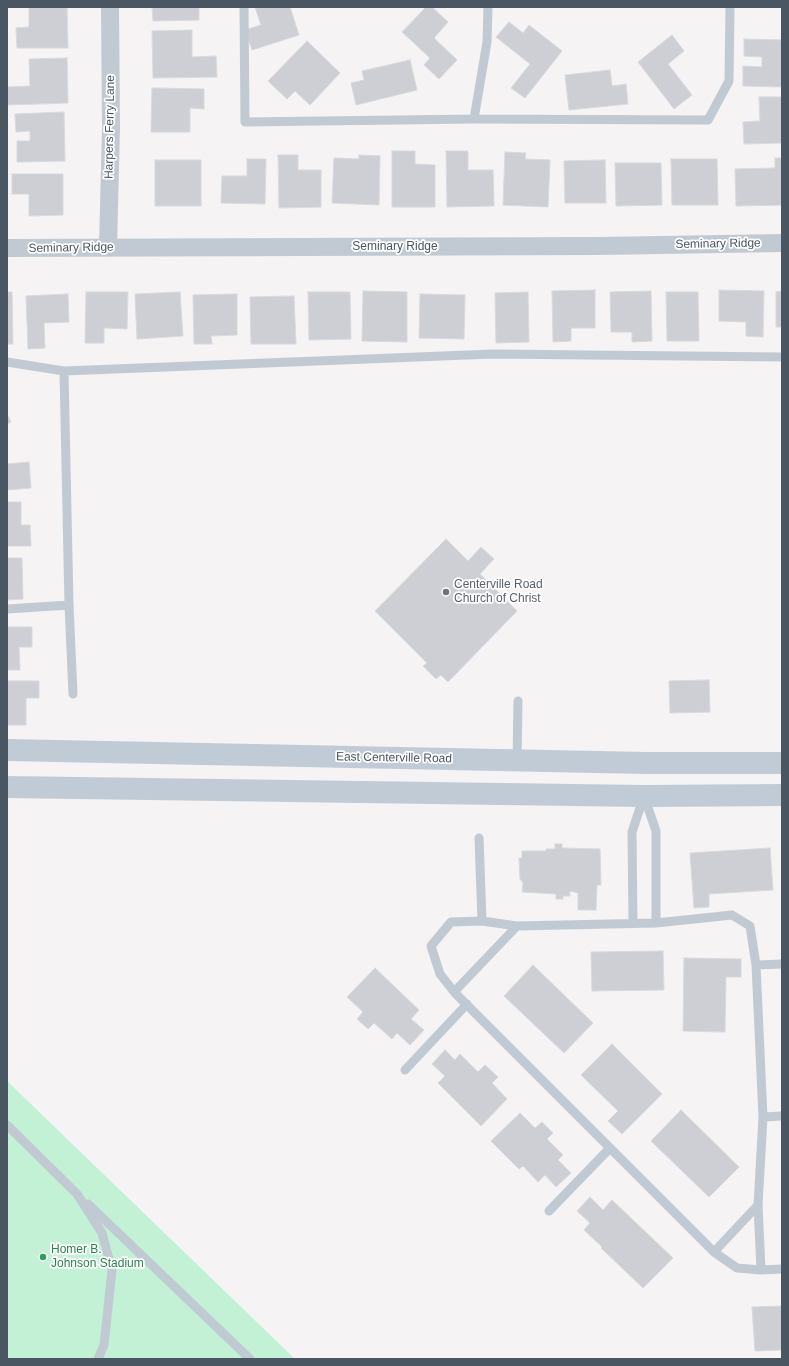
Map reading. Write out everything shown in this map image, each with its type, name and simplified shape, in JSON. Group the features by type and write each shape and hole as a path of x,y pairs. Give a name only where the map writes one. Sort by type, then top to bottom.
{"main road":[{"name":"East Centerville Road","path":"7,750 646,763 782,762"},
{"path":"298,756 299,791"},
{"path":"644,796 646,763"},
{"path":"7,787 644,796 782,795"}],"street":[{"name":"Harpers Ferry Lane","path":"108,247 111,128 110,7"},
{"name":"Seminary Ridge","path":"7,248 599,246 782,243"}],"lane":[{"path":"244,7 245,122 474,119 708,120 729,81 730,7"},
{"path":"474,119 487,42 488,7"},
{"path":"7,362 64,371 493,354 782,357"},
{"path":"64,371 69,605 73,694"},
{"path":"7,609 69,605"},
{"path":"517,761 518,700"},
{"path":"633,923 632,832 644,796"},
{"path":"644,796 656,831 656,923"},
{"path":"479,838 482,921"},
{"path":"761,1270 758,1205 763,1117 756,965 750,926 732,915 656,923 517,926 482,921 451,922 431,946 440,974 467,1004 714,1252 737,1268 761,1270 782,1270"},
{"path":"455,991 517,926"},
{"path":"756,965 782,964"},
{"path":"406,1070 467,1004"},
{"path":"763,1117 782,1116"},
{"path":"7,1125 250,1359"},
{"path":"549,1211 610,1148"},
{"path":"77,1194 102,1233 112,1270 104,1345 98,1359"},
{"path":"714,1252 758,1205"}],"green space":[{"path":"7,1081 295,1359 7,1359"}],"building":[{"path":"29,7 67,7 68,48 17,48 16,28 29,27"},
{"path":"152,7 199,7 199,20 153,21"},
{"path":"255,7 290,7 299,35 252,50 245,30 261,25"},
{"path":"426,7 432,7 448,22 434,38 457,60 439,79 424,65 430,58 402,32"},
{"path":"509,22 523,33 529,25 562,51 525,98 511,88 530,64 496,37"},
{"path":"192,30 192,57 216,56 217,77 153,78 152,31"},
{"path":"672,35 684,51 668,64 692,95 674,109 638,62"},
{"path":"744,39 782,40 782,87 743,86 743,66 762,67 762,57 744,56"},
{"path":"307,41 340,73 310,105 295,91 287,99 268,81"},
{"path":"67,58 68,103 7,105 7,87 30,86 29,59"},
{"path":"410,60 417,90 356,105 351,83 364,80 362,71"},
{"path":"610,70 612,86 626,84 628,104 569,110 565,75"},
{"path":"152,88 204,89 204,109 190,108 190,132 151,132"},
{"path":"759,97 782,97 782,143 744,144 743,122 760,121"},
{"path":"64,112 65,161 17,162 17,141 30,141 30,131 16,132 15,114"},
{"path":"392,151 415,151 415,164 435,165 435,207 392,207"},
{"path":"446,151 468,151 468,170 493,170 494,206 447,207"},
{"path":"505,152 526,153 525,159 550,160 548,207 503,205"},
{"path":"278,155 298,155 298,170 321,170 321,207 279,208"},
{"path":"359,155 380,156 379,205 332,203 334,158 359,159"},
{"path":"775,158 782,158 782,205 736,206 735,169 775,168"},
{"path":"247,159 266,159 265,204 221,203 222,176 247,176"},
{"path":"671,159 717,159 718,205 672,205"},
{"path":"155,160 201,160 201,206 155,206"},
{"path":"605,160 606,203 565,203 564,161"},
{"path":"615,163 661,163 662,205 616,206"},
{"path":"12,174 63,174 63,215 29,216 29,194 12,194"},
{"path":"595,290 595,328 571,328 571,341 553,342 552,291"},
{"path":"719,290 764,291 763,337 746,336 746,322 719,321"},
{"path":"363,291 407,292 407,342 362,341"},
{"path":"651,291 652,341 632,342 632,332 611,332 610,292"},
{"path":"782,291 782,327 776,327 776,292"},
{"path":"7,292 12,292 13,344 7,344"},
{"path":"86,292 128,292 127,329 104,328 104,343 85,343"},
{"path":"180,292 183,336 137,339 135,294"},
{"path":"308,292 350,292 351,339 309,340"},
{"path":"528,292 529,342 496,343 495,293"},
{"path":"666,292 698,292 699,341 667,341"},
{"path":"68,294 69,322 44,323 45,348 28,349 26,296"},
{"path":"237,294 237,335 211,336 212,344 194,344 193,295"},
{"path":"420,294 465,295 464,339 419,338"},
{"path":"294,296 296,344 251,344 250,297"},
{"path":"7,414 11,422 7,424"},
{"path":"29,462 31,488 7,490 7,464"},
{"path":"7,502 21,502 21,525 30,525 31,546 7,546"},
{"name":"Centerville Road Church of Christ","path":"446,539 468,561 481,547 494,559 480,574 517,611 448,682 441,675 436,679 423,666 427,663 375,611"},
{"path":"7,558 22,558 23,599 7,600"},
{"path":"7,627 32,627 32,647 19,647 20,670 7,670"},
{"path":"709,680 710,712 670,713 669,681"},
{"path":"7,681 39,681 39,698 26,698 26,725 7,725"},
{"path":"555,844 562,844 562,848 600,849 601,885 597,885 596,910 578,910 578,893 570,891 570,896 563,896 563,899 556,899 556,894 522,892 523,883 520,879 519,858 522,858 522,851 546,851 546,849 555,849"},
{"path":"770,848 773,890 709,894 709,907 694,908 690,853"},
{"path":"663,951 664,990 592,991 591,952"},
{"path":"684,958 741,959 741,977 726,977 725,1032 683,1031"},
{"path":"533,965 593,1023 564,1053 504,996"},
{"path":"375,968 419,1010 411,1019 424,1030 410,1045 397,1033 392,1039 374,1023 368,1029 357,1019 363,1012 347,997"},
{"path":"612,1044 662,1094 622,1134 608,1121 618,1111 581,1075"},
{"path":"445,1050 455,1060 460,1054 478,1072 485,1065 498,1077 492,1083 507,1099 481,1126 438,1083 445,1076 432,1064"},
{"path":"681,1110 739,1167 709,1197 651,1141"},
{"path":"520,1113 535,1128 542,1122 553,1133 547,1139 563,1155 558,1160 571,1173 556,1187 545,1175 538,1182 523,1166 519,1169 491,1141"},
{"path":"590,1197 603,1210 612,1200 673,1258 643,1288 584,1230 590,1223 577,1211"},
{"path":"782,1306 782,1350 755,1351 752,1307"}],"place":[{"name":"Centerville Road Church of Christ","path":"446,592"},
{"name":"Homer B. Johnson Stadium","path":"43,1257"}]}
